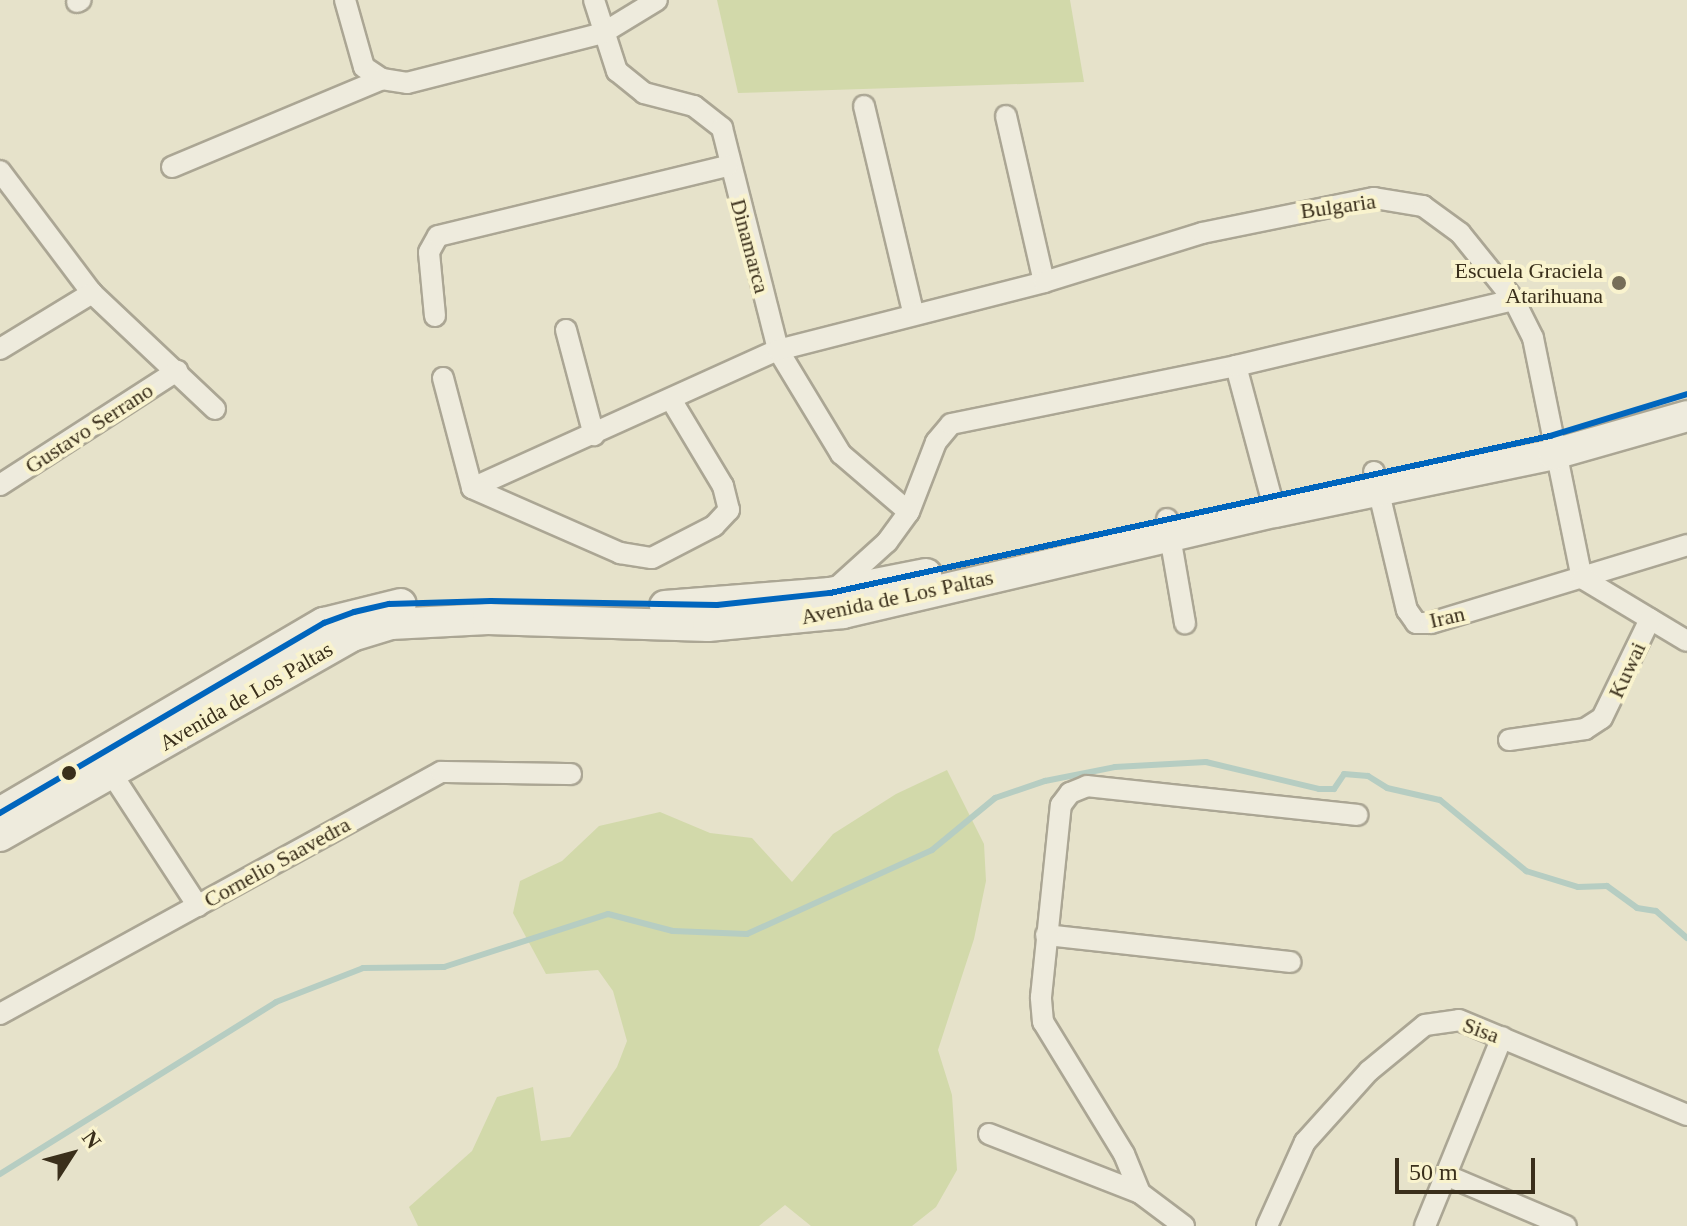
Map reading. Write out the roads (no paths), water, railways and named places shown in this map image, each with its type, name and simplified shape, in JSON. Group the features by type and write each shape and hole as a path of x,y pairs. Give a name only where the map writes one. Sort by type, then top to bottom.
{"main road":[{"name":"Avenida de Los Paltas","path":"1552,445 1687,394"},
{"name":"Avenida de Los Paltas","path":"0,813 352,636 391,624 488,619 708,626 830,604 1273,503 1687,416"},
{"name":"Avenida de Los Paltas","path":"0,836 104,762"}],"street":[{"path":"345,0 364,67 382,79 407,83 603,33 657,0"},
{"name":"Dinamarca","path":"594,0 617,71 644,93 694,106 722,128 728,166 778,350 841,454 909,512"},
{"path":"172,167 382,79"},
{"path":"864,106 913,312"},
{"path":"1006,116 1044,282"},
{"path":"435,316 429,252 438,236 728,166"},
{"path":"0,171 92,293 215,409"},
{"name":"Bulgaria","path":"472,488 672,401 778,350 913,312 1044,282 1202,233 1374,198 1423,206 1460,233 1514,300 1533,338 1552,445 1582,578"},
{"path":"0,349 92,293"},
{"path":"830,604 887,542 909,512 936,442 951,424 1236,366 1514,300"},
{"path":"566,330 594,435"},
{"path":"1236,366 1273,503"},
{"name":"Gustavo Serrano","path":"0,485 177,371"},
{"path":"443,378 472,488 620,553 652,558 714,526 729,510 723,486 672,401"},
{"name":"Iran","path":"1376,481 1407,610 1416,623 1431,623 1582,578"},
{"path":"1168,527 1185,623"},
{"path":"1582,578 1687,545"},
{"path":"1582,578 1687,641"},
{"name":"Kuwai","path":"1509,740 1585,729 1602,718 1650,619"},
{"path":"104,762 198,906"},
{"name":"Cornelio Saavedra","path":"0,1014 441,772 571,774"},
{"path":"1184,1226 1157,1220 1140,1193 1124,1154 1043,1022 1046,935 1061,805 1070,793 1087,786 1357,815"},
{"path":"1046,935 1291,962"},
{"name":"Sisa","path":"1267,1226 1305,1142 1369,1071 1425,1025 1459,1020 1687,1115"},
{"path":"1425,1226 1448,1176 1502,1037"},
{"path":"989,1134 1140,1193"},
{"path":"1448,1176 1566,1226"}],"waterway":[{"path":"0,1174 276,1002 363,968 444,967 608,914 673,931 747,934 932,850 995,798 1045,781 1115,767 1206,762 1319,789 1334,789 1344,774 1368,776 1387,788 1440,800 1526,871 1578,887 1607,886 1637,908 1656,911 1687,938"}],"place":[{"name":"Escuela Graciela Atarihuana","path":"1619,283"}]}
